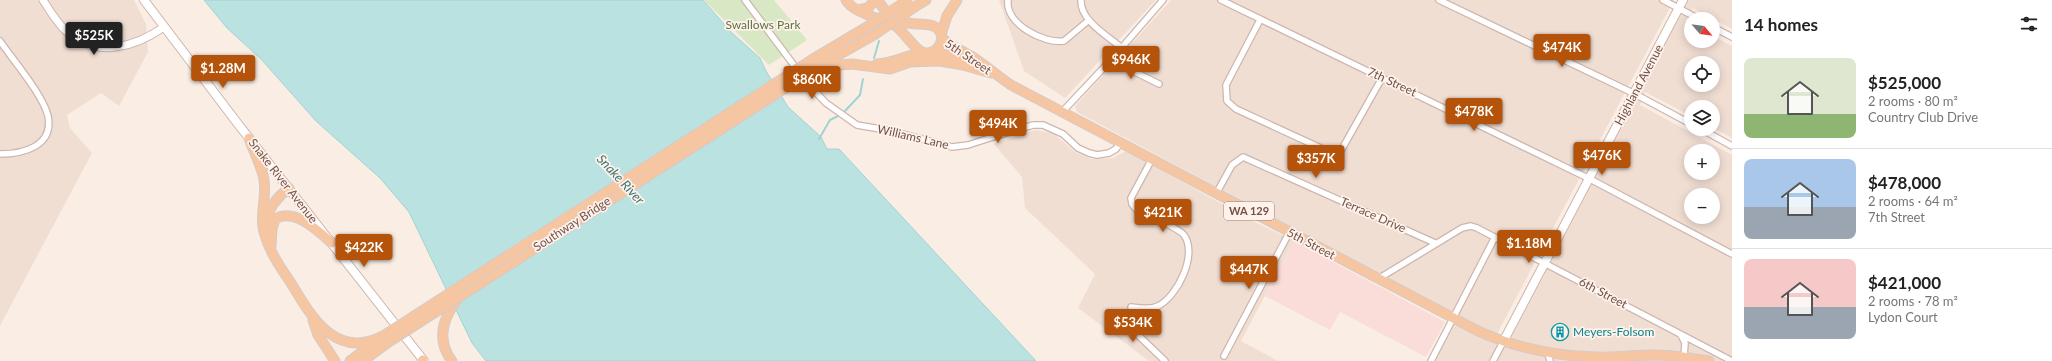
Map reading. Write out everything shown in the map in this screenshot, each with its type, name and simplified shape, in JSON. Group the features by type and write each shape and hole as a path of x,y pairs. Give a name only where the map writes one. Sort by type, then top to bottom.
{"main road":[{"name":"Snake River Avenue","path":"144,0 249,138 423,361"},
{"path":"846,0 850,6 857,10 899,28 907,35 914,46 927,53 938,49 947,16 957,0"},
{"path":"857,10 868,8 877,0"},
{"name":"5th Street","path":"877,0 885,12 898,20 912,24 931,24 938,28 942,36 957,50 977,59 995,75"},
{"path":"816,63 908,0"},
{"path":"816,63 874,35 926,0"},
{"name":"Highland Avenue","path":"1502,342 1635,94 1683,0"},
{"name":"5th Street","path":"868,66 892,62 906,55 927,53 958,56 973,64 978,69 995,75 1064,111 1289,233 1453,319 1502,342"},
{"path":"816,63 852,64 890,69 910,62 939,61 978,69"},
{"name":"Southway Bridge","path":"385,340 459,296 816,63"},
{"name":"Southway Bridge","path":"385,340 816,63"},
{"path":"249,138 264,181 262,216 263,231 272,254 312,317 325,330 346,343 361,344 385,340"},
{"path":"263,231 267,213 275,201 289,188"},
{"path":"272,254 272,229 276,219 279,217 289,217 306,223 332,244"},
{"path":"452,361 444,347 443,326 446,316 459,296"},
{"path":"312,317 318,335 335,361"},
{"path":"350,361 385,340"},
{"path":"363,361 385,340"},
{"name":"WA 129","path":"1502,342 1549,357 1656,355 1709,361"},
{"path":"328,351 329,361"}],"street":[{"path":"43,0 68,33 80,42 90,45 106,48 120,47 142,40 164,27"},
{"name":"Williams Lane","path":"745,0 808,84 826,103 857,124 892,131 952,147 968,145 1011,132 1043,125 1063,134 1078,148 1097,155 1109,153 1116,149 1121,142"},
{"path":"1008,0 1009,12 1015,22 1050,41 1064,41 1088,20"},
{"path":"1081,0 1081,8 1088,20 1122,48"},
{"path":"1064,111 1122,48 1163,0"},
{"name":"7th Street","path":"1221,0 1590,179 1732,254"},
{"path":"1439,0 1635,94 1684,120"},
{"path":"1663,0 1685,12"},
{"path":"1260,20 1226,85 1227,102 1236,109 1338,156 1382,78"},
{"path":"1720,31 1732,37"},
{"path":"0,41 41,102 48,118 47,128 41,142 32,149 21,152 0,154"},
{"path":"1111,60 1159,84"},
{"path":"1714,136 1732,146"},
{"name":"Terrace Drive","path":"1216,194 1232,165 1243,157 1435,243"},
{"path":"1152,159 1131,198 1132,204 1136,209 1183,232 1188,241 1190,251 1188,263 1182,277 1164,302 1158,306 1131,307 1138,335 1165,361"},
{"name":"6th Street","path":"1378,279 1435,243 1462,228 1470,226 1495,237 1732,361"},
{"path":"1224,356 1289,233"},
{"path":"1431,361 1495,237"},
{"path":"1681,334 1685,343 1684,357"},
{"name":"Highland Avenue","path":"1492,361 1502,342"},
{"path":"1709,361 1711,349"}],"shaded area":[{"path":"0,0 134,0 146,24 148,52 119,106 101,93 67,115 70,128 92,153 0,326"},
{"path":"999,0 1156,0 1065,98 1024,71"},
{"path":"1171,0 1674,0 1497,334 1478,327 1077,112 1075,106"},
{"path":"1683,0 1732,0 1732,29 1720,23 1720,12 1700,12 1693,8 1691,12 1684,12 1684,48 1720,48 1720,40 1732,46 1732,138 1720,132 1720,100 1684,100 1684,112 1645,92 1640,105 1684,129 1684,136 1697,136 1712,144 1684,144 1684,180 1720,180 1720,148 1732,155 1732,361 1431,361 1453,319 1502,342"},
{"path":"1035,130 1053,133 1075,152 1092,159 1113,158 1126,151 1255,222 1294,241 1241,341 1278,361 1149,361 1078,308 1095,274 1025,208 1022,177 994,144"},
{"path":"1294,241 1445,322 1426,357 1340,312 1330,330 1265,296"}],"green space":[{"name":"Swallows Park","path":"704,0 774,0 807,40 769,65"}],"water":[{"name":"Snake River","path":"204,0 703,0 732,33 760,58 766,71 788,107 821,137 827,149 839,149 1036,361 486,361 472,343 409,212 380,178 316,121 261,59 227,28"}],"waterway":[{"path":"874,58 879,41"},
{"path":"845,111 860,95 863,79"},
{"path":"819,139 830,120 840,115"}],"place":[{"name":"Meyers-Folsom","path":"1560,332"}]}
